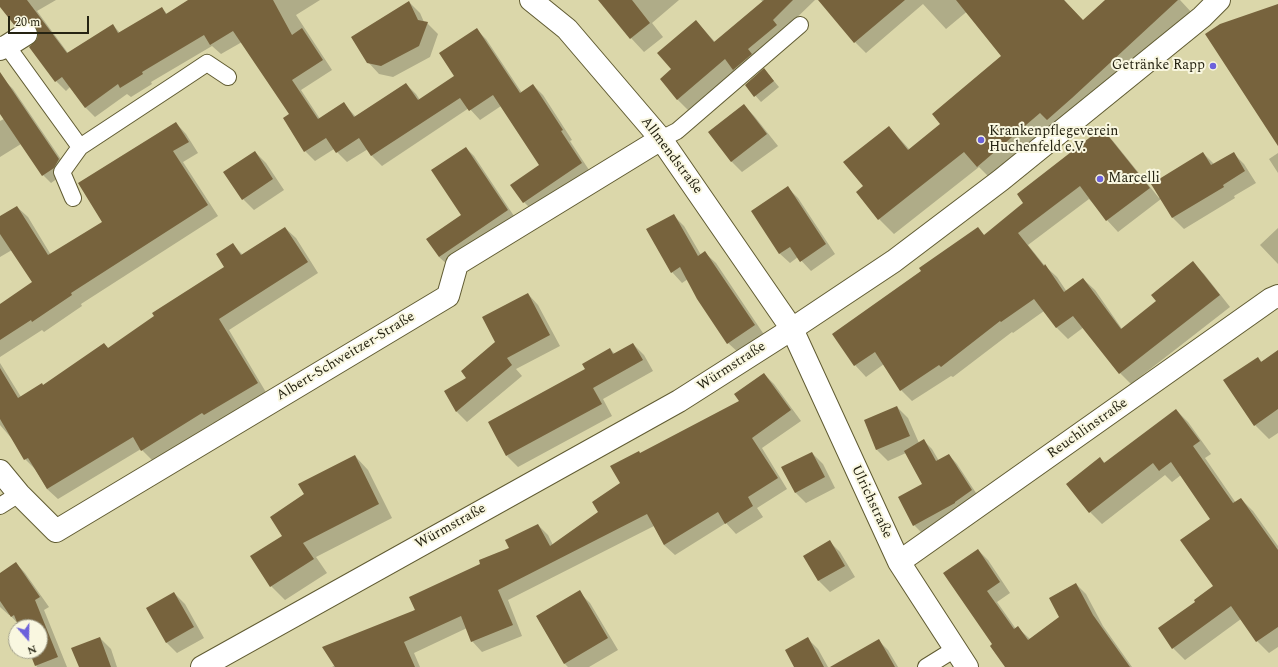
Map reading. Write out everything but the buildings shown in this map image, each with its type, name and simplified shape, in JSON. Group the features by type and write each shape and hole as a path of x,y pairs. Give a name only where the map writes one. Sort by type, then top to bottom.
{"street":[{"name":"Allmendstraße","path":"531,0 567,29 661,139 792,329"},
{"name":"Würmstraße","path":"202,667 679,401 792,329 894,261 1001,180 1202,17 1219,0"},
{"path":"4,48 26,34"},
{"name":"Albert-Schweitzer-Straße","path":"0,471 19,494 56,531 448,296 457,264 661,139"},
{"name":"Reuchlinstraße","path":"899,562 1271,299 1278,296"},
{"name":"Ulrichstraße","path":"792,329 899,562 967,667"}],"lane":[{"path":"661,139 677,131 800,25"},
{"path":"4,48 80,147"},
{"path":"73,198 62,172 80,147 207,62 228,77"},
{"path":"0,506 19,494"},
{"path":"926,667 955,649"}],"place":[{"name":"Getränke Rapp","path":"1213,66"},
{"name":"Krankenpflegeverein Huchenfeld e.V.","path":"981,140"},
{"name":"Marcelli","path":"1100,179"}]}
